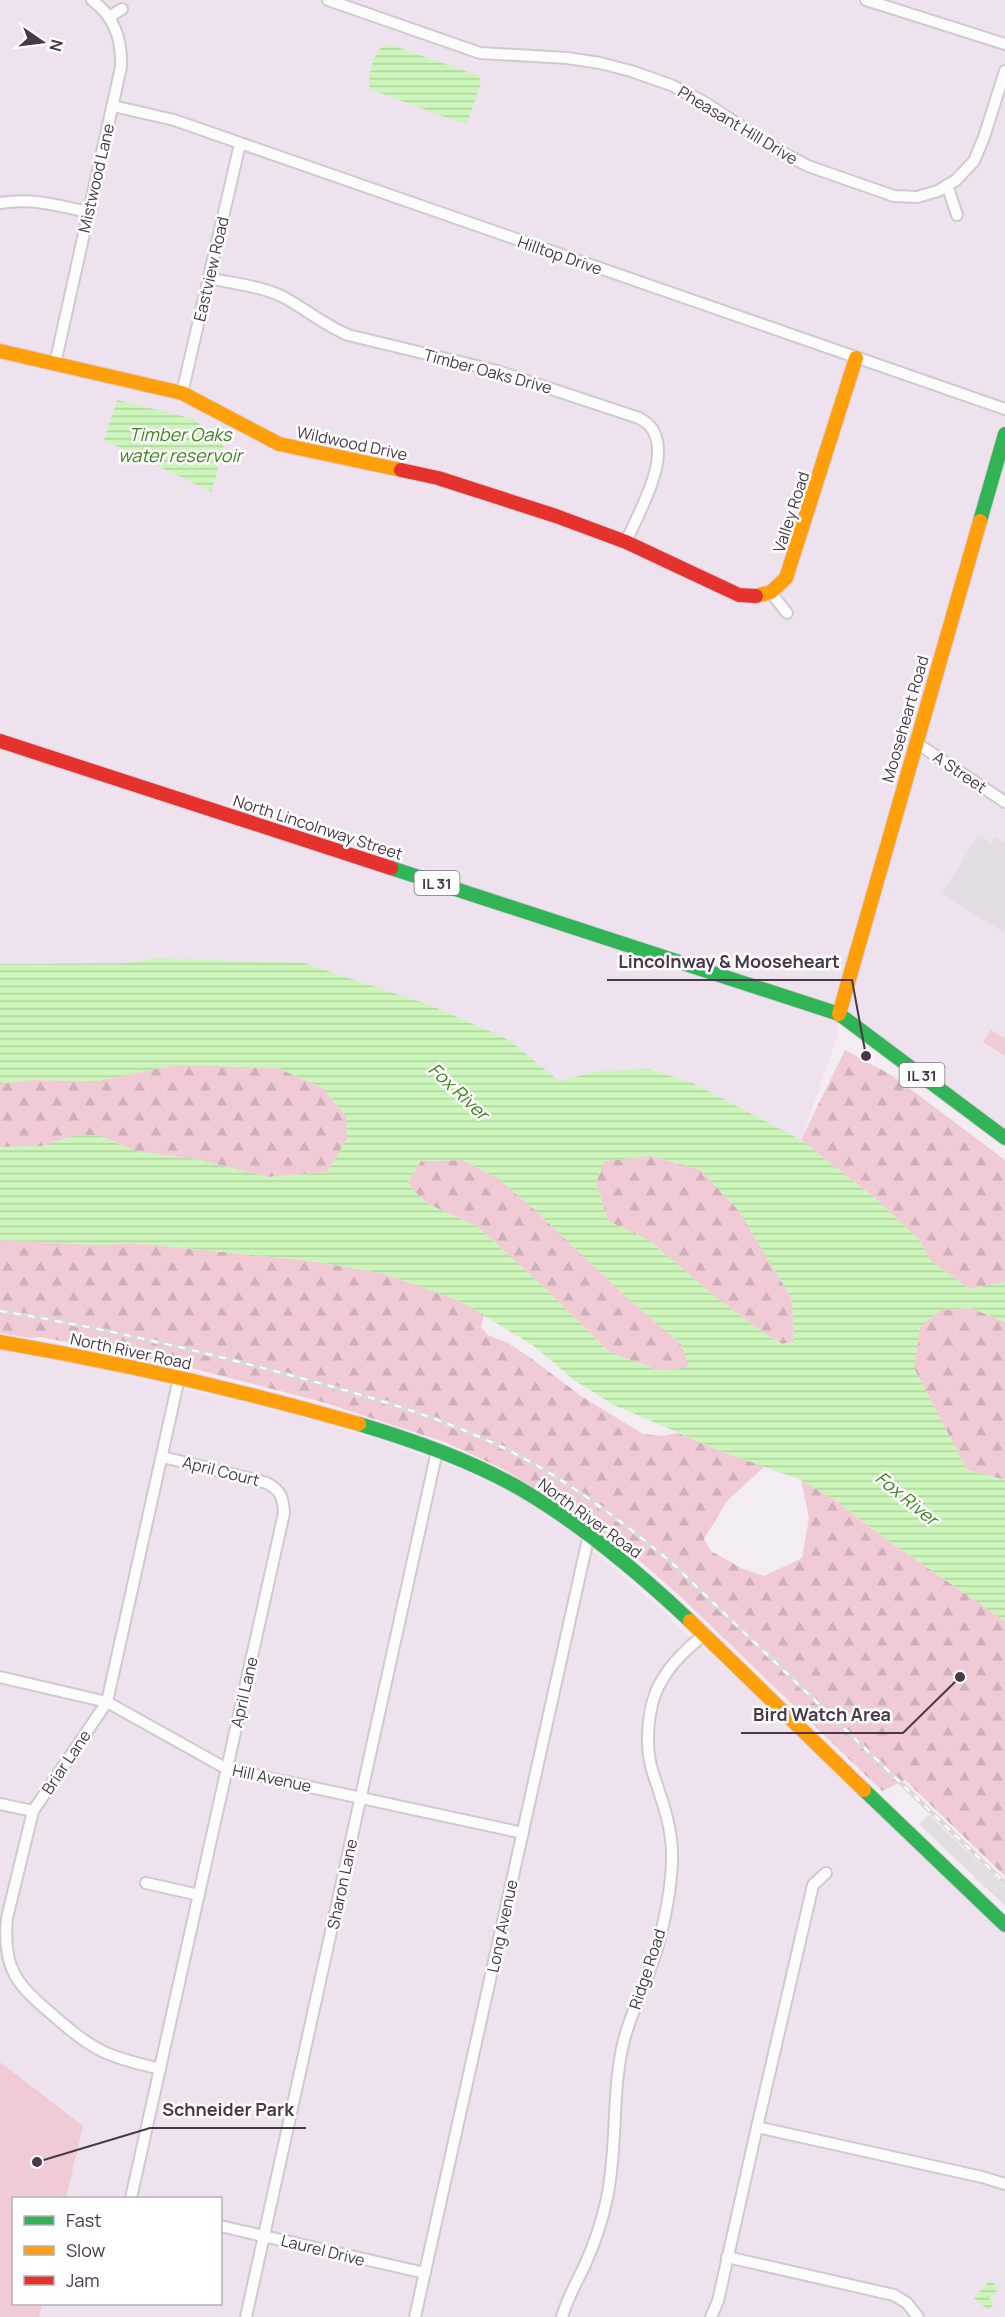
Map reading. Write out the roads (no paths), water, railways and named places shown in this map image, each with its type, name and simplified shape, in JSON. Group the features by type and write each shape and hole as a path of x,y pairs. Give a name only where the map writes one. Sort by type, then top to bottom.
{"main road":[{"name":"Wildwood Drive","path":"0,351 182,393 279,444 438,478 556,516 626,542 739,595 758,598 771,594"},
{"name":"Valley Road","path":"771,594 786,578 797,550 856,358"},
{"name":"Mooseheart Road","path":"838,1014 1005,434"},
{"name":"North Lincolnway Street","path":"0,741 838,1014 1005,1138"},
{"name":"North River Road","path":"0,1342 82,1356 276,1401 341,1419 437,1451 521,1489 590,1534 641,1576 1005,1925"}],"street":[{"name":"Mistwood Lane","path":"55,363 121,67 122,47 116,29 110,17 92,0"},
{"name":"Pheasant Hill Drive","path":"328,0 480,53 567,58 631,71 671,86 704,102 776,149 808,166 894,196 917,197 943,188"},
{"path":"866,0 1005,44"},
{"path":"110,17 122,9"},
{"path":"957,215 943,188 956,180 974,161 1005,71"},
{"name":"Hilltop Drive","path":"113,106 174,120 1005,409"},
{"name":"Eastview Road","path":"182,393 240,144"},
{"path":"0,203 20,200 41,202 88,212"},
{"name":"Timber Oaks Drive","path":"209,278 271,292 286,298 333,329 348,335 497,371 639,418 650,426 656,438 659,453 657,468 626,542"},
{"path":"771,594 787,614"},
{"name":"A Street","path":"915,742 1005,802"},
{"name":"Briar Lane","path":"160,2069 116,2056 86,2042 28,1995 15,1977 7,1952 5,1936 7,1918 33,1811 107,1702 179,1378"},
{"name":"Sharon Lane","path":"246,2317 437,1451"},
{"name":"April Court","path":"163,1457 267,1483 278,1489"},
{"name":"April Lane","path":"131,2197 284,1513 284,1499 278,1489"},
{"name":"Long Avenue","path":"415,2317 590,1534"},
{"name":"Ridge Road","path":"562,2317 597,2234 607,2200 614,2151 617,2072 620,2054 652,1962 672,1875 667,1812 649,1759 647,1745 650,1719 662,1680 670,1668 704,1634"},
{"name":"Hill Avenue","path":"0,1677 107,1702 227,1769 523,1833"},
{"path":"0,1804 33,1811"},
{"path":"711,2317 718,2301 813,1885 826,1873"},
{"path":"146,1883 199,1895"},
{"path":"758,2127 982,2176 1005,2184"},
{"name":"Laurel Drive","path":"222,2226 425,2273"},
{"path":"727,2257 894,2295 907,2303 918,2317"}],"water":[{"path":"385,45 397,47 479,76 481,83 468,121 458,122 370,89 369,78 372,65 377,53"},
{"name":"Timber Oaks water reservoir","path":"117,400 193,419 224,443 212,492 104,440"},
{"name":"Fox River","path":"156,958 304,963 430,1005 509,1040 559,1081 594,1072 649,1069 693,1083 801,1140 876,1199 920,1241 930,1260 969,1289 1005,1282 1005,1322 971,1308 940,1310 920,1327 914,1368 967,1470 1005,1480 1005,1621 887,1540 838,1502 801,1480 728,1454 614,1405 574,1380 534,1346 460,1301 385,1274 312,1261 134,1243 100,1245 0,1240 0,1147 43,1146 76,1135 101,1136 135,1151 199,1160 268,1177 327,1172 347,1139 346,1116 323,1088 278,1068 176,1065 97,1081 32,1080 0,1084 0,964 127,963","holes":["652,1156 701,1170 739,1211 792,1299 794,1342 782,1344 755,1327 649,1240 608,1221 596,1182 604,1161","463,1160 497,1178 536,1211 624,1295 681,1344 689,1367 661,1371 609,1352 548,1291 478,1227 428,1204 408,1182 421,1161"]},
{"path":"990,2280 999,2288 989,2299 994,2304 988,2310 974,2298"}],"railway":[{"path":"0,1311 147,1340 349,1391 459,1428 512,1452 595,1503 672,1563 1005,1883"}],"place":[{"name":"Lincolnway & Mooseheart","path":"866,1056"},
{"name":"Bird Watch Area","path":"960,1677"},
{"name":"Schneider Park","path":"37,2162"}]}
